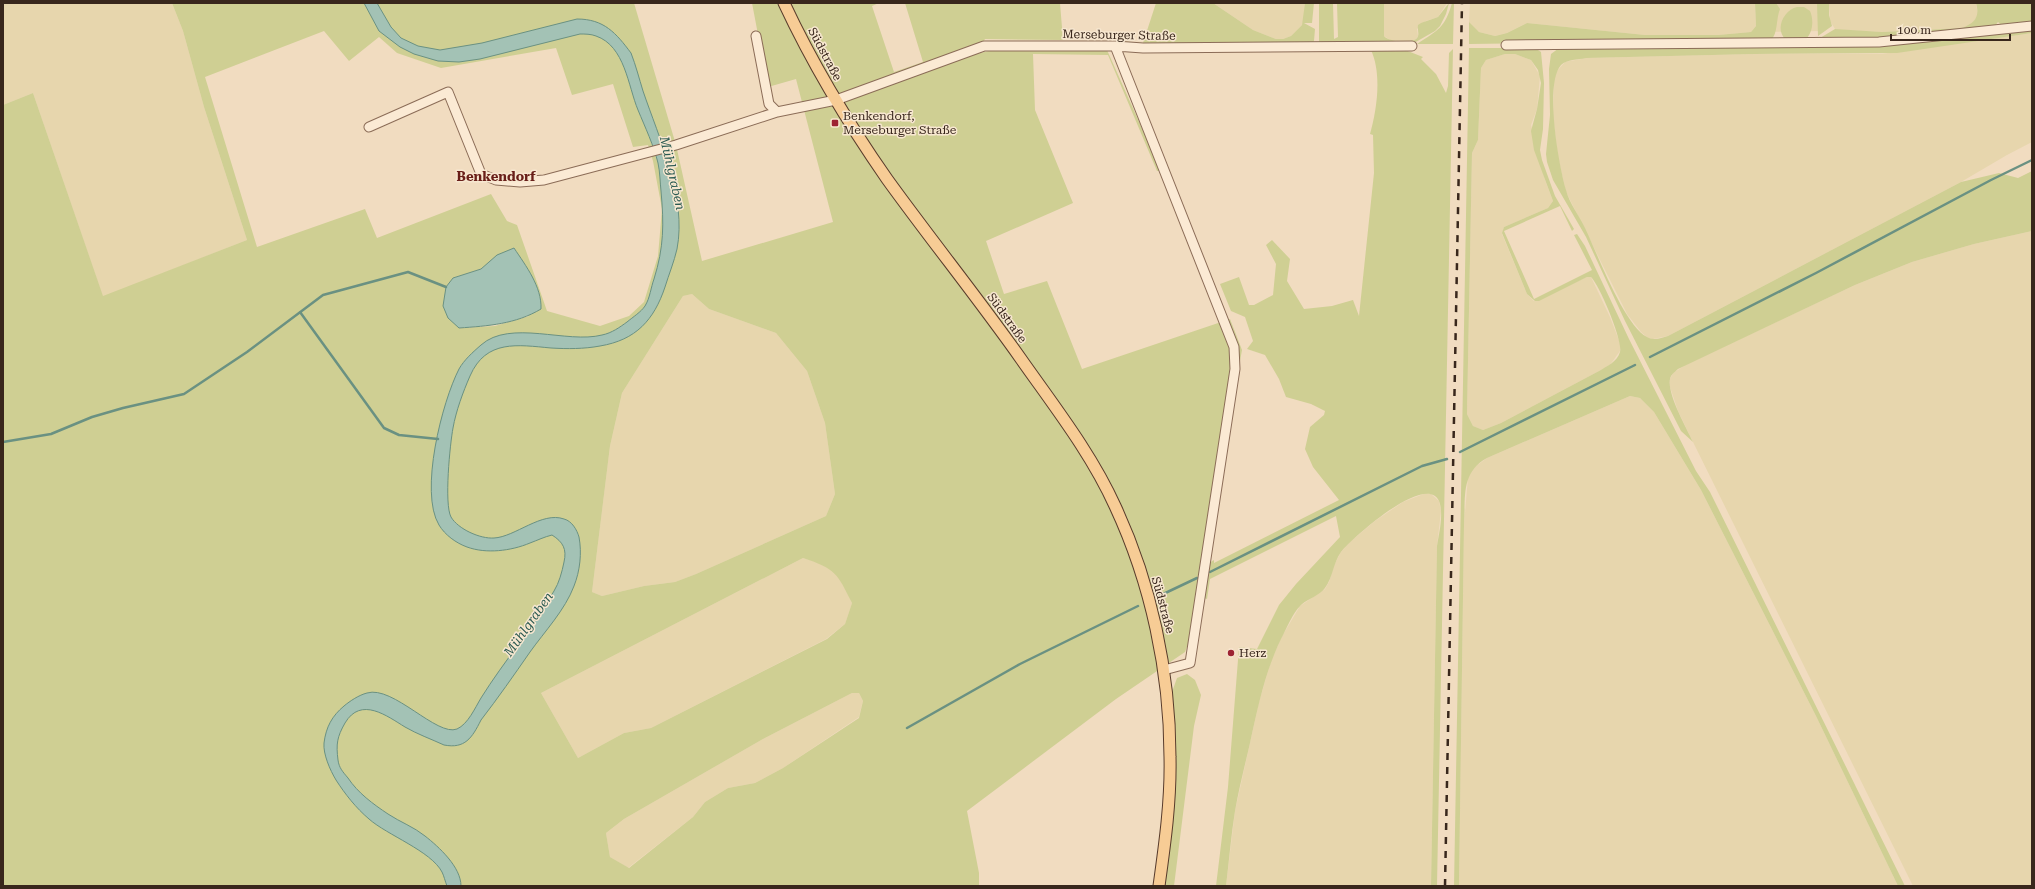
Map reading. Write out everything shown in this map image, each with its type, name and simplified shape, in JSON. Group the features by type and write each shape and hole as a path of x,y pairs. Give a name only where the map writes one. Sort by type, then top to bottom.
{"main road":[{"name":"Südstraße","path":"784,3 809,54 836,100 887,178 997,326 1080,442 1115,506 1141,574 1159,640 1164,670 1170,762 1167,822 1160,886"}],"street":[{"path":"1506,45 1879,42 2032,26"},
{"path":"756,36 769,104 777,112"},
{"name":"Merseburger Straße","path":"369,127 448,92 481,174 496,180 520,182 544,180 676,144 777,112 836,100 984,46 1115,46 1144,48 1412,46"},
{"name":"Südstraße","path":"1115,46 1234,347 1235,369 1190,663 1164,670"}],"shaded area":[{"path":"3,3 172,3 183,31 204,107 247,240 103,297 33,93 3,105"},
{"path":"364,3 377,3 391,27 401,38 418,46 440,50 482,43 577,19 602,24 620,39 631,53 670,168 678,209 679,229 677,249 674,259 661,299 649,319 642,327 624,339 594,347 563,349 515,346 494,350 477,364 467,382 458,408 454,422 448,474 448,500 451,517 464,529 476,535 488,538 502,537 547,518 556,517 567,520 572,524 579,537 580,562 574,586 560,612 481,720 471,737 463,744 451,746 444,745 410,730 382,714 366,710 359,711 351,715 340,732 337,749 339,763 342,770 352,783 366,798 393,817 421,833 437,846 453,865 460,879 461,886 447,886 442,872 428,857 377,825 355,806 339,785 329,767 324,747 326,732 330,722 346,704 367,693 378,693 389,696 438,726 448,729 457,729 461,727 471,715 490,684 546,605 557,584 564,562 565,553 559,540 552,535 523,546 507,550 490,551 474,549 463,545 455,541 441,529 433,510 431,491 435,447 440,424 452,384 459,369 475,350 493,337 523,333 572,337 602,335 619,328 643,308 647,303 660,256 663,214 660,173 654,150 638,110 624,68 613,48 606,41 594,35 580,34 480,59 459,62 438,61 414,54 400,47 379,31"},
{"path":"1213,3 1305,3 1304,18 1302,25 1291,36 1283,39 1276,39 1253,30"},
{"path":"1384,3 1447,3 1438,17 1426,21 1417,29 1418,36 1416,39 1413,41 1392,41 1384,36"},
{"path":"1470,3 1755,3 1756,26 1751,32 1718,35 1645,35 1527,23 1507,33 1495,36 1479,32 1471,26 1469,22"},
{"path":"1762,3 1823,3 1824,31 1762,32"},
{"path":"1829,3 1976,3 1978,16 1971,25 1962,28 1882,32 1840,30 1835,29 1830,21"},
{"path":"2032,33 2032,142 1961,182 1668,336 1653,339 1648,338 1641,332 1627,314 1566,192 1558,157 1553,117 1554,79 1557,71 1565,62 1586,58 1754,54 1882,54"},
{"path":"1505,54 1515,54 1531,60 1540,76 1537,109 1531,125 1545,180 1553,201 1548,208 1504,227 1502,234 1527,294 1534,301 1587,277 1591,277 1610,317 1620,343 1620,351 1610,365 1501,423 1483,430 1473,426 1467,414 1472,153 1478,140 1481,68 1486,60"},
{"path":"2032,231 2032,886 1913,886 1678,411 1670,387 1670,379 1673,373 1687,364 1855,285 1912,262 1974,244"},
{"path":"514,248 528,269 536,285 541,301 541,309 512,321 491,325 459,328 448,318 443,306 446,287 453,278 481,269 497,255"},
{"path":"692,294 709,309 776,333 807,371 825,423 835,494 826,516 696,574 675,582 644,586 602,596 592,592 610,446 622,393 683,296"},
{"path":"1630,396 1640,398 1654,412 1701,490 1816,716 1898,886 1459,886 1464,525 1468,477 1472,469 1487,458"},
{"path":"1426,493 1431,494 1439,501 1441,511 1437,546 1431,886 1226,886 1235,811 1259,702 1271,661 1281,638 1300,606 1325,589 1329,582 1334,565 1341,552 1350,542 1375,521 1403,502"},
{"path":"803,558 826,565 839,576 852,603 845,624 826,639 651,728 624,733 578,758 541,693"},
{"path":"852,693 859,693 863,701 859,717 783,768 755,783 728,788 705,802 693,817 628,868 610,857 606,833 624,819 763,739"}],"green space":[{"path":"172,3 634,3 676,145 702,261 833,222 796,79 768,87 752,3 879,3 872,6 894,72 923,62 905,3 1060,3 1063,40 985,39 976,54 993,50 1107,50 1161,171 1157,171 1108,55 1033,54 1035,110 1073,203 986,241 1004,294 1047,281 1082,369 1230,319 1242,350 1188,644 1185,652 1116,699 967,811 979,873 979,886 3,886 3,105 33,93 103,296 247,240 204,107 183,31","holes":["324,31 349,61 379,37 397,53 441,68 556,48 572,95 613,84 633,147 648,145 653,161 662,209 658,256 644,302 629,316 600,326 547,311 517,225 507,221 491,194 377,238 365,209 257,247 205,77","481,269 529,316 495,326 459,328 453,278","692,294 709,309 776,333 807,371 825,423 835,494 826,516 696,574 675,582 644,586 602,596 592,592 610,446 622,393 683,296","803,558 822,565 839,578 852,603 845,624 827,639 651,728 624,733 578,758 541,693","852,693 859,693 863,701 859,718 783,768 755,783 728,788 705,802 693,817 629,868 610,857 606,833 624,819 763,739"]},
{"path":"1156,3 1213,3 1253,30 1276,39 1283,39 1291,36 1302,25 1305,3 1314,3 1312,23 1304,23 1315,29 1314,41 1312,43 1143,45 1121,43 1120,41 1143,43"},
{"path":"1319,3 1333,3 1334,39 1338,37 1337,3 1384,3 1384,36 1390,40 1405,42 1417,38 1418,25 1438,17 1449,3 1446,14 1440,26 1435,31 1414,43 1319,44"},
{"path":"1452,3 1454,3 1453,44 1417,44 1440,28 1447,18"},
{"path":"1755,3 1776,3 1780,9 1775,34 1771,40 1469,44 1469,22 1479,32 1495,36 1507,33 1527,23 1645,35 1718,35 1751,32 1756,26"},
{"path":"1817,3 1829,3 1829,15 1832,26 1818,36"},
{"path":"1976,3 2032,3 2032,33 1897,53 1754,54 1586,58 1569,61 1561,65 1556,75 1553,107 1557,145 1567,195 1585,228 1620,304 1638,330 1652,339 1668,336 1961,182 1999,173 2018,178 2032,171 2032,231 1974,244 1912,262 1855,285 1678,369 1672,374 1670,379 1671,393 1693,442 1681,431 1625,321 1586,237 1553,180 1546,154 1550,115 1549,69 1551,54 1559,48 1810,47 2008,31 1998,22 1994,27 1889,39 1820,38 1835,29 1882,32 1962,28 1973,22 1977,16"},
{"path":"1797,7 1804,7 1810,11 1812,22 1810,34 1805,40 1786,40 1782,36 1781,31 1782,20 1788,12"},
{"path":"1469,48 1535,48 1541,52 1544,83 1543,129 1540,150 1542,160 1555,196 1574,229 1572,231 1560,206 1504,231 1534,299 1592,270 1574,235 1577,234 1585,246 1629,339 1696,471 1710,492 1905,886 1898,886 1816,716 1701,490 1654,412 1640,398 1630,396 1487,458 1478,464 1468,479 1465,496 1464,525 1459,886 1454,886","holes":["1505,54 1515,54 1531,60 1538,70 1541,83 1537,109 1531,131 1534,150 1553,201 1548,208 1504,227 1502,233 1527,294 1535,301 1539,301 1587,277 1591,277 1600,291 1615,326 1620,352 1614,361 1599,371 1501,423 1483,430 1473,426 1467,414 1472,153 1478,140 1481,68 1486,60"]},
{"path":"1453,49 1437,886 1431,886 1437,546 1441,524 1441,512 1439,501 1432,494 1420,495 1405,501 1389,510 1359,534 1341,552 1325,588 1301,605 1292,617 1275,651 1259,703 1235,811 1226,886 1216,886 1228,787 1239,647 1257,649 1279,605 1296,584 1340,537 1336,516 1210,579 1207,599 1204,598 1209,563 1214,560 1214,563 1339,500 1313,467 1305,449 1310,427 1324,415 1325,411 1311,404 1286,397 1279,379 1265,355 1247,349 1253,341 1245,317 1231,311 1220,284 1239,277 1249,305 1254,305 1273,295 1276,264 1266,245 1272,240 1290,259 1287,281 1304,309 1332,306 1353,300 1359,316 1374,173 1373,135 1370,134 1375,114 1377,81 1374,59 1371,50 1405,50 1423,57 1421,59 1436,74 1446,93 1448,86 1449,53"},
{"path":"1187,674 1195,680 1201,695 1194,726 1174,886 1164,886 1173,819 1175,736 1172,692 1177,678"}],"waterway":[{"path":"1650,357 1816,273 1991,180 2032,160"},
{"path":"3,442 51,434 92,417 123,408 184,394 247,352 323,295 408,272 446,287"},
{"path":"300,312 384,428 399,435 438,439"},
{"path":"1460,452 1635,365"},
{"path":"1210,572 1422,466 1447,459"},
{"path":"1159,596 1197,578"},
{"path":"907,728 1020,664 1138,606"}],"railway":[{"path":"1445,886 1462,3"}],"place":[{"name":"Benkendorf, Merseburger Straße","path":"835,123"},
{"name":"Herz","path":"1231,653"}],"district":[{"name":"Benkendorf","path":"496,176"}],"water label":[{"name":"Mühlgraben","path":"673,173"},
{"name":"Mühlgraben","path":"528,624"}]}
